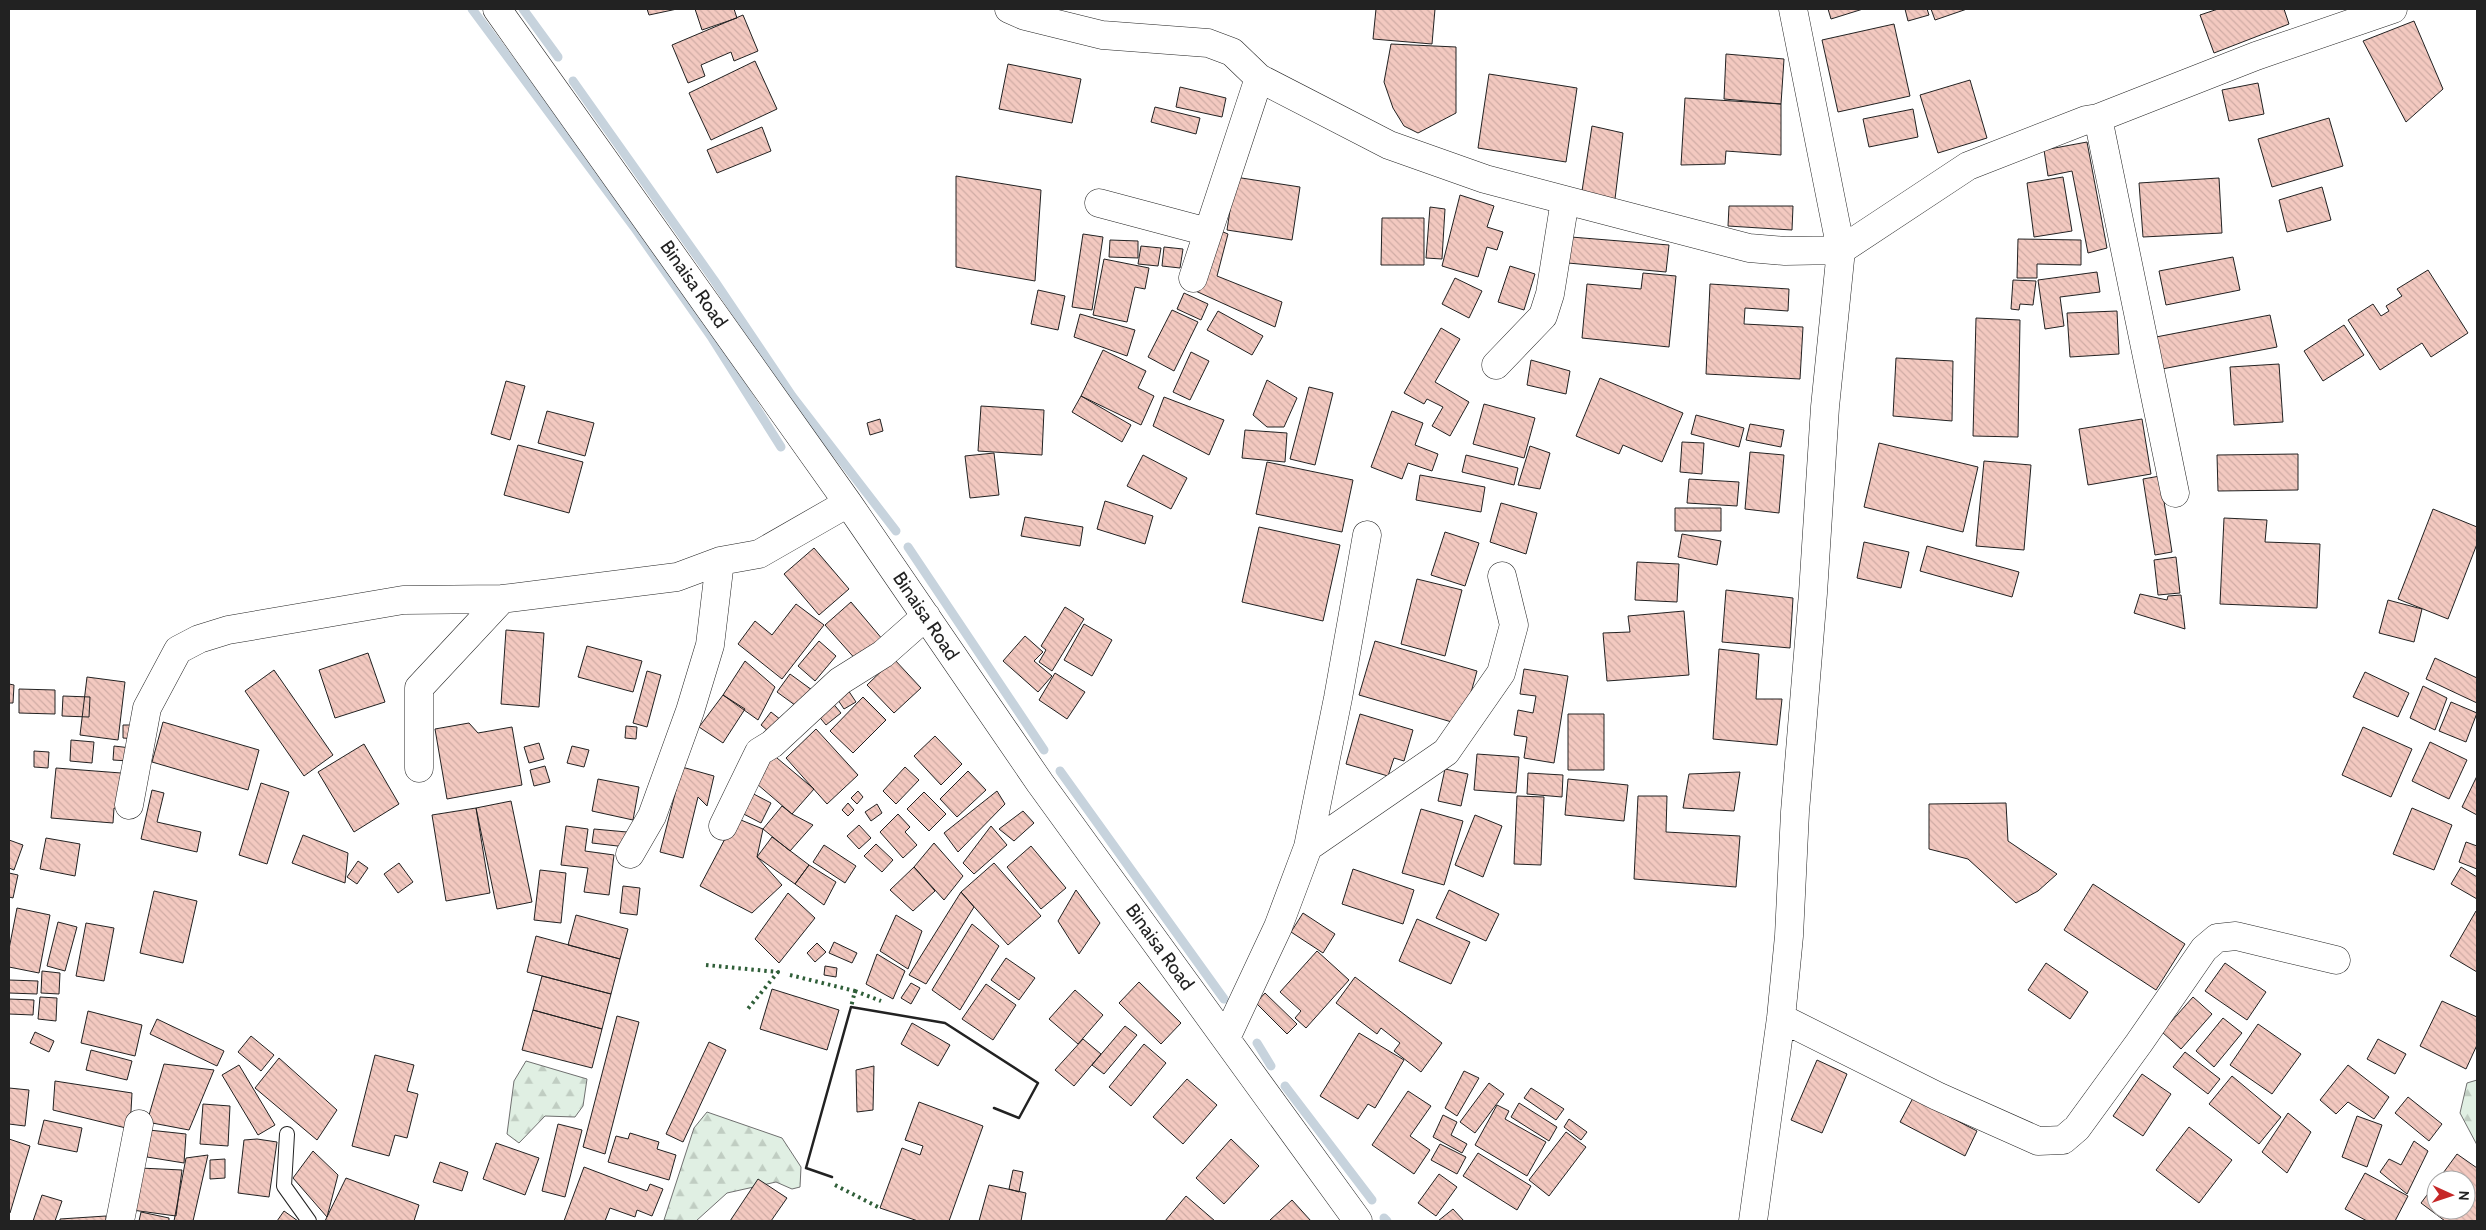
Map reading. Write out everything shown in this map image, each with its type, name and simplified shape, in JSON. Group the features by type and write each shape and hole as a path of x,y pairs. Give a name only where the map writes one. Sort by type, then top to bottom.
{"street":[{"name":"Binaisa Road","path":"497,9 848,503 1040,783 1358,1221"},
{"path":"1009,9 1025,16 1102,35 1208,43 1232,52 1259,78 1389,145 1485,179 1749,248 1785,251 1841,250 1968,166 2086,120 2098,118 2256,56 2393,9"},
{"path":"1753,1221 1782,1018 1789,936 1795,812 1814,593 1825,407 1841,250 1792,9"},
{"path":"1193,278 1259,78"},
{"path":"2098,118 2175,493"},
{"path":"1496,365 1543,316 1550,294 1565,200"},
{"path":"1099,203 1208,232"},
{"path":"129,805 147,708 178,650 199,639 228,630 404,600 502,600 677,577 720,561 759,554 848,503"},
{"path":"1226,1038 1278,927 1308,848 1338,698 1367,536"},
{"path":"630,854 640,840 652,816 690,711 708,654 720,561"},
{"path":"1308,848 1446,752 1501,673 1514,625 1502,576"},
{"path":"419,768 419,688 502,600"},
{"path":"723,826 759,752 772,744 840,681 883,654 926,616"},
{"path":"1782,1018 1937,1096 2038,1142 2063,1140 2077,1128 2204,949 2218,938 2236,936 2336,960"},
{"path":"120,1221 139,1124"}],"lane":[{"path":"287,1134 284,1186 309,1221"}],"green space":[{"path":"526,1061 587,1079 583,1106 575,1117 545,1116 519,1143 507,1134 514,1081"},
{"path":"2477,1080 2477,1145 2460,1113 2467,1083"},
{"path":"707,1112 782,1138 801,1167 800,1187 792,1189 776,1182 727,1193 696,1221 664,1220 694,1128"}],"building":[{"path":"647,9 677,9 649,15"},
{"path":"695,9 734,9 737,18 702,30"},
{"path":"1376,9 1435,9 1432,44 1373,39"},
{"path":"1828,9 1863,9 1831,19"},
{"path":"1905,9 1927,9 1929,15 1908,21"},
{"path":"1931,9 1967,9 1935,20"},
{"path":"2218,9 2284,9 2289,24 2214,53 2200,15"},
{"path":"743,15 758,51 734,61 731,52 701,65 705,76 688,83 672,45"},
{"path":"2414,21 2443,89 2406,122 2363,41"},
{"path":"1894,24 1910,96 1838,112 1822,40"},
{"path":"1391,44 1456,47 1456,113 1418,133 1404,126 1393,108 1384,82"},
{"path":"1726,54 1784,59 1781,104 1724,99"},
{"path":"755,61 777,109 711,140 689,93"},
{"path":"1008,64 1081,79 1072,123 999,109"},
{"path":"1489,74 1577,88 1566,162 1478,148"},
{"path":"1970,80 1987,138 1938,153 1920,95"},
{"path":"2258,83 2264,114 2229,121 2222,90"},
{"path":"1180,87 1226,98 1222,117 1176,107"},
{"path":"1685,98 1781,104 1781,155 1726,151 1725,164 1681,165"},
{"path":"1155,107 1200,118 1196,134 1151,122"},
{"path":"1913,109 1918,137 1869,147 1863,119"},
{"path":"2329,118 2343,166 2272,187 2258,139"},
{"path":"1592,126 1623,133 1615,199 1582,191"},
{"path":"762,127 771,151 717,173 707,150"},
{"path":"2087,142 2107,248 2088,253 2072,171 2048,176 2044,150"},
{"path":"956,176 1041,190 1035,281 956,267"},
{"path":"1235,177 1300,187 1292,240 1227,230"},
{"path":"2063,177 2072,231 2034,237 2027,183"},
{"path":"2219,178 2222,233 2143,237 2139,183"},
{"path":"2322,187 2331,220 2287,232 2279,200"},
{"path":"1460,195 1494,206 1487,227 1503,232 1497,250 1487,247 1478,277 1442,266"},
{"path":"1729,206 1793,206 1792,230 1728,226"},
{"path":"1430,207 1445,209 1442,259 1426,258"},
{"path":"1382,218 1424,218 1424,265 1381,265"},
{"path":"1211,227 1228,234 1217,276 1282,302 1275,327 1189,288"},
{"path":"1083,234 1103,237 1092,310 1072,307"},
{"path":"1571,237 1669,245 1666,272 1568,263"},
{"path":"2018,239 2081,240 2081,265 2037,264 2037,278 2017,278"},
{"path":"1110,240 1138,241 1138,258 1109,257"},
{"path":"1141,246 1161,248 1158,266 1138,264"},
{"path":"1164,247 1183,249 1180,268 1162,266"},
{"path":"2233,257 2240,290 2166,305 2159,271"},
{"path":"1104,259 1149,268 1145,289 1135,287 1127,322 1093,315"},
{"path":"1510,266 1535,274 1524,310 1498,302"},
{"path":"2428,270 2468,333 2431,357 2422,343 2380,370 2348,320 2373,304 2381,316 2389,311 2386,306 2402,296 2397,289"},
{"path":"2097,272 2100,292 2060,297 2064,326 2045,329 2038,280"},
{"path":"1643,273 1676,276 1669,347 1582,338 1587,284 1641,289"},
{"path":"1455,278 1482,291 1469,318 1442,304"},
{"path":"2013,280 2036,281 2033,305 2020,304 2019,310 2011,309"},
{"path":"1710,284 1789,289 1788,311 1745,308 1744,324 1803,327 1800,379 1706,374"},
{"path":"1038,290 1065,296 1058,330 1031,324"},
{"path":"1184,293 1208,304 1201,320 1177,309"},
{"path":"1172,310 1198,322 1174,371 1148,357"},
{"path":"1218,311 1263,336 1252,355 1207,330"},
{"path":"2117,311 2119,354 2070,357 2067,313"},
{"path":"1080,314 1135,330 1127,356 1074,337"},
{"path":"2270,315 2277,347 2162,369 2156,337"},
{"path":"1976,318 2020,320 2018,437 1973,436"},
{"path":"2344,325 2364,355 2323,381 2304,351"},
{"path":"1441,328 1460,339 1435,382 1469,402 1450,436 1432,426 1443,407 1427,399 1424,404 1404,393"},
{"path":"1103,350 1146,371 1138,388 1154,396 1141,425 1081,396"},
{"path":"1191,352 1209,361 1190,400 1173,392"},
{"path":"1896,358 1953,361 1952,421 1893,416"},
{"path":"1531,360 1570,371 1566,394 1527,385"},
{"path":"2279,364 2283,422 2234,425 2230,367"},
{"path":"1600,378 1683,413 1662,462 1623,445 1619,454 1576,436"},
{"path":"1267,380 1297,398 1284,427 1267,427 1253,415"},
{"path":"506,381 525,386 510,440 491,434"},
{"path":"1309,387 1333,393 1315,465 1290,459"},
{"path":"1081,396 1131,425 1122,442 1072,412"},
{"path":"1164,397 1224,420 1209,455 1153,426"},
{"path":"1484,404 1535,418 1524,458 1473,444"},
{"path":"981,406 1044,410 1042,455 978,451"},
{"path":"547,411 594,423 585,456 538,443"},
{"path":"1392,411 1423,423 1415,445 1438,454 1432,471 1408,463 1402,479 1371,467"},
{"path":"1696,415 1744,428 1739,447 1691,434"},
{"path":"880,419 883,431 870,435 867,423"},
{"path":"2142,419 2151,474 2088,485 2079,429"},
{"path":"1750,424 1784,430 1781,447 1746,440"},
{"path":"1245,430 1287,433 1285,462 1242,458"},
{"path":"1682,442 1704,443 1702,474 1680,472"},
{"path":"1879,443 1978,467 1963,532 1864,507"},
{"path":"518,445 583,462 569,513 504,495"},
{"path":"1530,446 1550,453 1540,489 1518,485"},
{"path":"1750,452 1784,455 1779,513 1745,509"},
{"path":"994,453 999,495 970,498 965,456"},
{"path":"2298,454 2298,490 2218,491 2217,455"},
{"path":"1143,455 1187,478 1171,509 1127,486"},
{"path":"1466,455 1518,468 1514,485 1462,472"},
{"path":"1984,461 2031,465 2024,550 1976,546"},
{"path":"1267,462 1353,480 1342,532 1256,514"},
{"path":"1420,475 1485,487 1481,512 1416,500"},
{"path":"2160,476 2172,552 2155,555 2143,479"},
{"path":"1689,479 1739,482 1737,506 1687,503"},
{"path":"1105,501 1153,516 1145,544 1097,529"},
{"path":"1501,503 1537,513 1526,554 1490,542"},
{"path":"1675,508 1721,508 1721,531 1675,531"},
{"path":"2433,509 2477,527 2477,544 2448,619 2398,599"},
{"path":"1025,517 1083,527 1080,546 1021,536"},
{"path":"2224,518 2267,520 2265,542 2320,544 2317,608 2220,604"},
{"path":"1259,527 1340,545 1323,621 1242,602"},
{"path":"1445,532 1479,543 1465,586 1431,575"},
{"path":"1682,534 1721,541 1717,565 1678,557"},
{"path":"1864,542 1909,552 1901,588 1857,578"},
{"path":"1927,546 2019,572 2012,597 1920,571"},
{"path":"814,548 849,589 819,615 784,574"},
{"path":"2176,557 2180,593 2158,595 2154,560"},
{"path":"1637,562 1679,564 1677,602 1635,600"},
{"path":"1417,579 1462,590 1445,656 1401,644"},
{"path":"1726,590 1793,598 1790,648 1722,642"},
{"path":"2140,594 2167,600 2168,596 2181,595 2185,629 2134,613"},
{"path":"2388,600 2422,609 2414,642 2379,633"},
{"path":"851,602 883,640 858,662 825,625"},
{"path":"796,604 824,625 782,679 738,644 755,621 772,635"},
{"path":"1065,607 1084,619 1052,671 1039,662 1046,650 1041,646"},
{"path":"1684,611 1689,675 1607,681 1603,633 1630,632 1628,616"},
{"path":"1084,624 1112,640 1092,676 1064,660"},
{"path":"506,630 544,633 539,707 501,704"},
{"path":"1025,636 1043,652 1034,661 1052,676 1038,692 1003,661"},
{"path":"819,641 836,656 815,681 798,666"},
{"path":"1375,641 1477,671 1462,725 1359,695"},
{"path":"587,646 642,661 633,692 578,677"},
{"path":"1719,649 1759,654 1756,699 1782,699 1777,745 1713,739"},
{"path":"368,653 385,702 335,718 319,670"},
{"path":"2435,658 2477,678 2477,703 2426,679"},
{"path":"894,659 921,688 894,713 867,685"},
{"path":"745,661 775,687 758,720 723,695"},
{"path":"1524,669 1568,676 1554,763 1524,758 1527,737 1514,735 1518,710 1533,713 1536,696 1520,694"},
{"path":"274,670 333,755 304,776 245,691"},
{"path":"647,671 661,675 647,727 633,723"},
{"path":"2365,672 2409,693 2398,717 2353,697"},
{"path":"1055,673 1085,692 1067,719 1039,700"},
{"path":"790,674 812,690 799,708 777,692"},
{"path":"87,677 125,682 118,740 80,735"},
{"path":"9,684 14,685 13,703 9,703"},
{"path":"2423,686 2447,698 2435,730 2410,718"},
{"path":"19,689 55,690 55,714 19,713"},
{"path":"848,690 856,702 844,709 836,697"},
{"path":"723,695 745,709 723,743 699,727"},
{"path":"63,696 90,697 89,717 62,716"},
{"path":"863,697 886,720 853,753 830,731"},
{"path":"831,701 841,713 826,725 817,714"},
{"path":"2451,702 2477,713 2466,742 2439,731"},
{"path":"771,712 786,724 776,738 761,725"},
{"path":"1360,714 1413,730 1404,761 1394,758 1388,776 1346,764"},
{"path":"1568,714 1604,714 1604,770 1568,770"},
{"path":"163,722 259,750 248,790 152,762"},
{"path":"469,723 478,733 512,727 522,785 447,799 435,729"},
{"path":"123,725 137,725 137,739 123,738"},
{"path":"626,726 637,727 636,739 625,738"},
{"path":"2363,727 2412,749 2391,797 2342,775"},
{"path":"816,729 858,775 827,804 786,758"},
{"path":"935,736 962,764 941,785 914,756"},
{"path":"71,740 94,742 92,763 70,761"},
{"path":"2430,742 2467,760 2449,799 2412,781"},
{"path":"539,743 544,759 529,763 524,747"},
{"path":"364,744 399,804 354,832 318,772"},
{"path":"114,746 131,748 129,761 113,760"},
{"path":"572,746 589,750 584,767 567,763"},
{"path":"34,751 49,752 48,768 34,767"},
{"path":"771,753 814,789 792,814 750,778"},
{"path":"1477,754 1519,757 1516,793 1474,790"},
{"path":"545,766 550,782 534,786 530,770"},
{"path":"682,767 714,776 707,806 698,797 683,858 660,852"},
{"path":"905,767 919,780 896,804 883,791"},
{"path":"56,768 121,773 118,809 114,808 113,823 51,818"},
{"path":"1445,769 1468,774 1461,806 1438,801"},
{"path":"968,771 986,790 957,817 940,799"},
{"path":"1740,772 1734,811 1683,808 1689,774"},
{"path":"1528,773 1563,775 1562,797 1527,794"},
{"path":"2477,776 2477,815 2462,807"},
{"path":"598,779 639,787 633,820 592,811"},
{"path":"1568,779 1628,785 1624,821 1565,815"},
{"path":"261,783 289,792 267,864 239,855"},
{"path":"744,789 771,803 761,823 734,809"},
{"path":"152,790 164,793 157,822 201,832 197,852 141,839"},
{"path":"858,791 863,797 857,804 851,798"},
{"path":"997,791 1005,804 958,852 944,833"},
{"path":"924,792 946,814 929,831 907,809"},
{"path":"1517,796 1544,797 1541,865 1514,864"},
{"path":"1638,796 1667,796 1666,832 1740,836 1736,887 1634,879"},
{"path":"511,801 532,902 497,909 476,808"},
{"path":"848,803 854,810 848,816 842,810"},
{"path":"2006,803 2008,841 2057,874 2038,891 2016,903 1968,859 1929,849 1929,804"},
{"path":"877,804 882,813 871,821 865,812"},
{"path":"782,806 792,814 813,825 790,851 763,829"},
{"path":"476,808 490,893 446,901 432,815"},
{"path":"2412,808 2452,825 2434,870 2393,854"},
{"path":"1421,809 1463,821 1444,885 1402,873"},
{"path":"1023,811 1034,823 1014,841 999,829"},
{"path":"898,814 910,827 905,832 917,845 903,858 880,832"},
{"path":"1475,815 1502,826 1483,877 1455,865"},
{"path":"736,818 763,829 757,857 782,885 752,913 700,886"},
{"path":"859,825 871,838 859,849 847,836"},
{"path":"566,826 588,829 585,851 614,855 609,895 584,892 588,868 561,865"},
{"path":"991,826 1007,845 974,874 963,863"},
{"path":"594,829 627,832 626,847 592,843"},
{"path":"303,835 348,853 345,883 292,863"},
{"path":"772,837 809,865 795,884 757,857"},
{"path":"46,838 80,844 75,876 40,869"},
{"path":"9,840 23,845 14,870 9,868"},
{"path":"2466,842 2477,846 2477,869 2459,862"},
{"path":"934,843 963,876 944,900 914,867"},
{"path":"876,844 893,860 882,872 864,856"},
{"path":"824,845 856,866 845,883 813,862"},
{"path":"1031,846 1066,888 1041,909 1007,867"},
{"path":"358,861 368,868 357,884 347,877"},
{"path":"399,863 413,882 398,893 384,874"},
{"path":"994,863 1041,916 1008,945 961,892"},
{"path":"809,865 836,882 824,905 795,884"},
{"path":"914,867 935,891 913,911 890,890"},
{"path":"2461,867 2477,877 2477,899 2451,884"},
{"path":"1353,869 1414,890 1403,924 1342,904"},
{"path":"540,870 566,873 561,923 534,920"},
{"path":"9,873 18,875 13,898 9,897"},
{"path":"2093,884 2185,944 2156,990 2064,930"},
{"path":"623,886 640,888 637,915 620,913"},
{"path":"1076,890 1100,923 1079,954 1058,921"},
{"path":"1449,890 1499,914 1486,941 1436,918"},
{"path":"154,891 197,901 183,963 140,953"},
{"path":"961,892 974,907 926,984 909,975"},
{"path":"788,893 815,918 779,963 755,939"},
{"path":"17,908 50,915 39,973 9,967 9,949"},
{"path":"2477,911 2477,972 2450,956"},
{"path":"1303,913 1335,934 1323,953 1291,932"},
{"path":"576,915 628,929 620,959 568,945"},
{"path":"896,915 922,931 908,969 880,951"},
{"path":"1417,919 1470,942 1451,984 1399,961"},
{"path":"58,922 77,927 65,971 47,966"},
{"path":"86,923 114,928 104,981 76,976"},
{"path":"972,924 999,946 960,1010 932,990"},
{"path":"536,936 620,959 611,994 527,972"},
{"path":"834,942 857,953 852,963 829,953"},
{"path":"817,943 826,952 815,962 807,953"},
{"path":"1317,951 1349,980 1306,1028 1295,1018 1301,1011 1280,992"},
{"path":"877,954 905,971 893,999 866,984"},
{"path":"1006,958 1035,978 1019,1000 991,980"},
{"path":"2046,963 2088,992 2070,1019 2028,990"},
{"path":"2225,963 2266,992 2247,1020 2205,991"},
{"path":"825,966 837,968 836,977 824,975"},
{"path":"42,971 60,973 59,994 41,993"},
{"path":"542,976 611,994 602,1029 533,1010"},
{"path":"1355,977 1442,1043 1421,1072 1394,1051 1400,1043 1381,1028 1377,1034 1336,1003"},
{"path":"9,980 38,981 37,994 9,993"},
{"path":"1139,982 1181,1023 1161,1044 1119,1003"},
{"path":"911,983 920,988 911,1004 901,998"},
{"path":"986,984 1016,1005 993,1040 962,1019"},
{"path":"772,989 839,1010 827,1050 760,1029"},
{"path":"1075,990 1103,1015 1078,1044 1049,1019"},
{"path":"1265,993 1297,1024 1287,1034 1256,1003"},
{"path":"40,997 57,998 56,1021 38,1019"},
{"path":"2193,997 2212,1014 2181,1049 2162,1032"},
{"path":"9,999 34,1000 33,1015 9,1014"},
{"path":"2442,1001 2477,1017 2477,1045 2466,1069 2420,1046"},
{"path":"533,1010 602,1029 592,1068 522,1050"},
{"path":"88,1011 142,1025 135,1056 81,1043"},
{"path":"617,1016 639,1022 605,1154 583,1147"},
{"path":"2223,1018 2242,1033 2214,1067 2196,1051"},
{"path":"157,1019 224,1051 217,1066 150,1034"},
{"path":"912,1023 950,1045 938,1066 901,1044"},
{"path":"2258,1024 2301,1054 2272,1094 2230,1065"},
{"path":"1125,1026 1137,1035 1104,1074 1092,1065"},
{"path":"35,1032 54,1041 49,1052 30,1043"},
{"path":"1359,1033 1404,1060 1375,1108 1368,1104 1358,1119 1320,1096"},
{"path":"251,1036 274,1055 261,1071 238,1052"},
{"path":"1083,1039 1101,1054 1074,1086 1055,1070"},
{"path":"2378,1039 2406,1054 2395,1074 2367,1059"},
{"path":"709,1042 726,1050 683,1142 666,1134"},
{"path":"1144,1044 1166,1063 1131,1106 1109,1087"},
{"path":"91,1050 132,1061 127,1080 86,1070"},
{"path":"2185,1052 2220,1079 2208,1094 2173,1067"},
{"path":"375,1055 414,1065 407,1091 418,1094 407,1138 395,1135 389,1156 352,1146"},
{"path":"279,1058 337,1110 317,1140 255,1088"},
{"path":"1817,1060 1847,1074 1822,1133 1791,1120"},
{"path":"164,1064 214,1070 189,1130 147,1122"},
{"path":"239,1065 275,1125 258,1135 222,1075"},
{"path":"2348,1065 2389,1097 2374,1119 2348,1102 2336,1114 2320,1100"},
{"path":"874,1066 873,1110 857,1112 856,1070"},
{"path":"1464,1071 1479,1078 1457,1116 1445,1108"},
{"path":"2142,1074 2171,1094 2143,1136 2113,1116"},
{"path":"2232,1076 2281,1117 2259,1144 2209,1104"},
{"path":"1187,1079 1217,1105 1183,1144 1153,1117"},
{"path":"55,1081 132,1093 130,1129 53,1110"},
{"path":"1489,1083 1504,1094 1475,1133 1460,1122"},
{"path":"9,1088 29,1090 25,1126 9,1124"},
{"path":"1531,1088 1564,1109 1556,1120 1524,1098"},
{"path":"1408,1091 1431,1106 1410,1136 1430,1150 1414,1174 1372,1145"},
{"path":"2408,1097 2442,1124 2429,1141 2395,1113"},
{"path":"1913,1098 1977,1131 1965,1156 1900,1122"},
{"path":"919,1102 983,1126 949,1221 918,1221 880,1208 902,1148 920,1155 923,1146 905,1140"},
{"path":"1519,1103 1557,1127 1549,1141 1511,1117"},
{"path":"203,1104 230,1106 228,1146 200,1144"},
{"path":"1497,1105 1509,1111 1505,1119 1546,1142 1527,1176 1475,1145"},
{"path":"2288,1113 2311,1132 2287,1173 2262,1152"},
{"path":"1443,1115 1457,1122 1451,1135 1467,1144 1462,1153 1433,1137"},
{"path":"2357,1116 2382,1125 2367,1167 2342,1157"},
{"path":"1569,1119 1587,1132 1581,1140 1564,1127"},
{"path":"44,1120 82,1128 77,1152 38,1144"},
{"path":"558,1124 582,1130 565,1197 542,1191"},
{"path":"2189,1127 2232,1160 2199,1203 2156,1170"},
{"path":"149,1130 186,1134 184,1163 147,1157"},
{"path":"1566,1132 1586,1147 1549,1196 1529,1180"},
{"path":"630,1133 659,1142 657,1149 676,1155 669,1180 608,1162 616,1136 628,1139"},
{"path":"9,1139 30,1146 10,1213 9,1212"},
{"path":"257,1139 277,1142 269,1197 238,1193 244,1140"},
{"path":"1231,1139 1259,1166 1224,1204 1196,1178"},
{"path":"2414,1141 2428,1151 2407,1194 2380,1172 2389,1159 2401,1165"},
{"path":"496,1143 539,1158 525,1195 483,1179"},
{"path":"1440,1144 1466,1157 1457,1174 1431,1160"},
{"path":"313,1151 338,1175 327,1217 293,1178"},
{"path":"1478,1153 1531,1186 1517,1210 1463,1176"},
{"path":"2457,1154 2477,1168 2477,1221 2444,1220 2476,1220 2476,1170 2445,1170"},
{"path":"208,1155 193,1221 174,1221 186,1158"},
{"path":"225,1159 225,1178 210,1179 210,1160"},
{"path":"440,1162 468,1172 462,1191 433,1182"},
{"path":"584,1167 647,1191 650,1184 663,1189 652,1216 637,1210 635,1217 610,1208 605,1221 564,1221"},
{"path":"140,1168 182,1170 176,1216 132,1210"},
{"path":"1013,1170 1023,1172 1019,1192 1009,1189"},
{"path":"2365,1173 2408,1196 2395,1221 2367,1221 2345,1209"},
{"path":"1439,1174 1457,1187 1436,1216 1418,1203"},
{"path":"346,1178 419,1205 414,1221 325,1221"},
{"path":"758,1179 787,1198 771,1221 730,1221"},
{"path":"989,1185 1026,1193 1021,1221 979,1221"},
{"path":"42,1195 62,1201 55,1221 33,1221"},
{"path":"1186,1196 1215,1221 1165,1221"},
{"path":"2426,1196 2426,1207 2421,1203"},
{"path":"1292,1200 1311,1221 1270,1220"},
{"path":"1453,1209 1464,1221 1438,1221"},
{"path":"284,1211 298,1221 277,1221"},
{"path":"141,1212 169,1218 169,1221 139,1221"},
{"path":"106,1216 106,1221 60,1221 60,1219"}],"waterway":[{"path":"472,9 634,227 712,338 781,447"},
{"path":"523,9 558,57"},
{"path":"573,81 714,280 792,396 896,531"},
{"path":"908,547 1044,750"},
{"path":"1060,771 1224,999"},
{"path":"1257,1043 1271,1066"},
{"path":"1285,1086 1372,1200"},
{"path":"1384,1218 1387,1221"}],"hedge":[{"path":"706,965 778,972 747,1010"},
{"path":"790,975 855,991 851,1007"},
{"path":"855,991 881,1001"},
{"path":"835,1185 880,1208"}],"wall":[{"path":"832,1177 806,1168 851,1007 945,1023 1038,1083 1019,1118 994,1108"}]}
